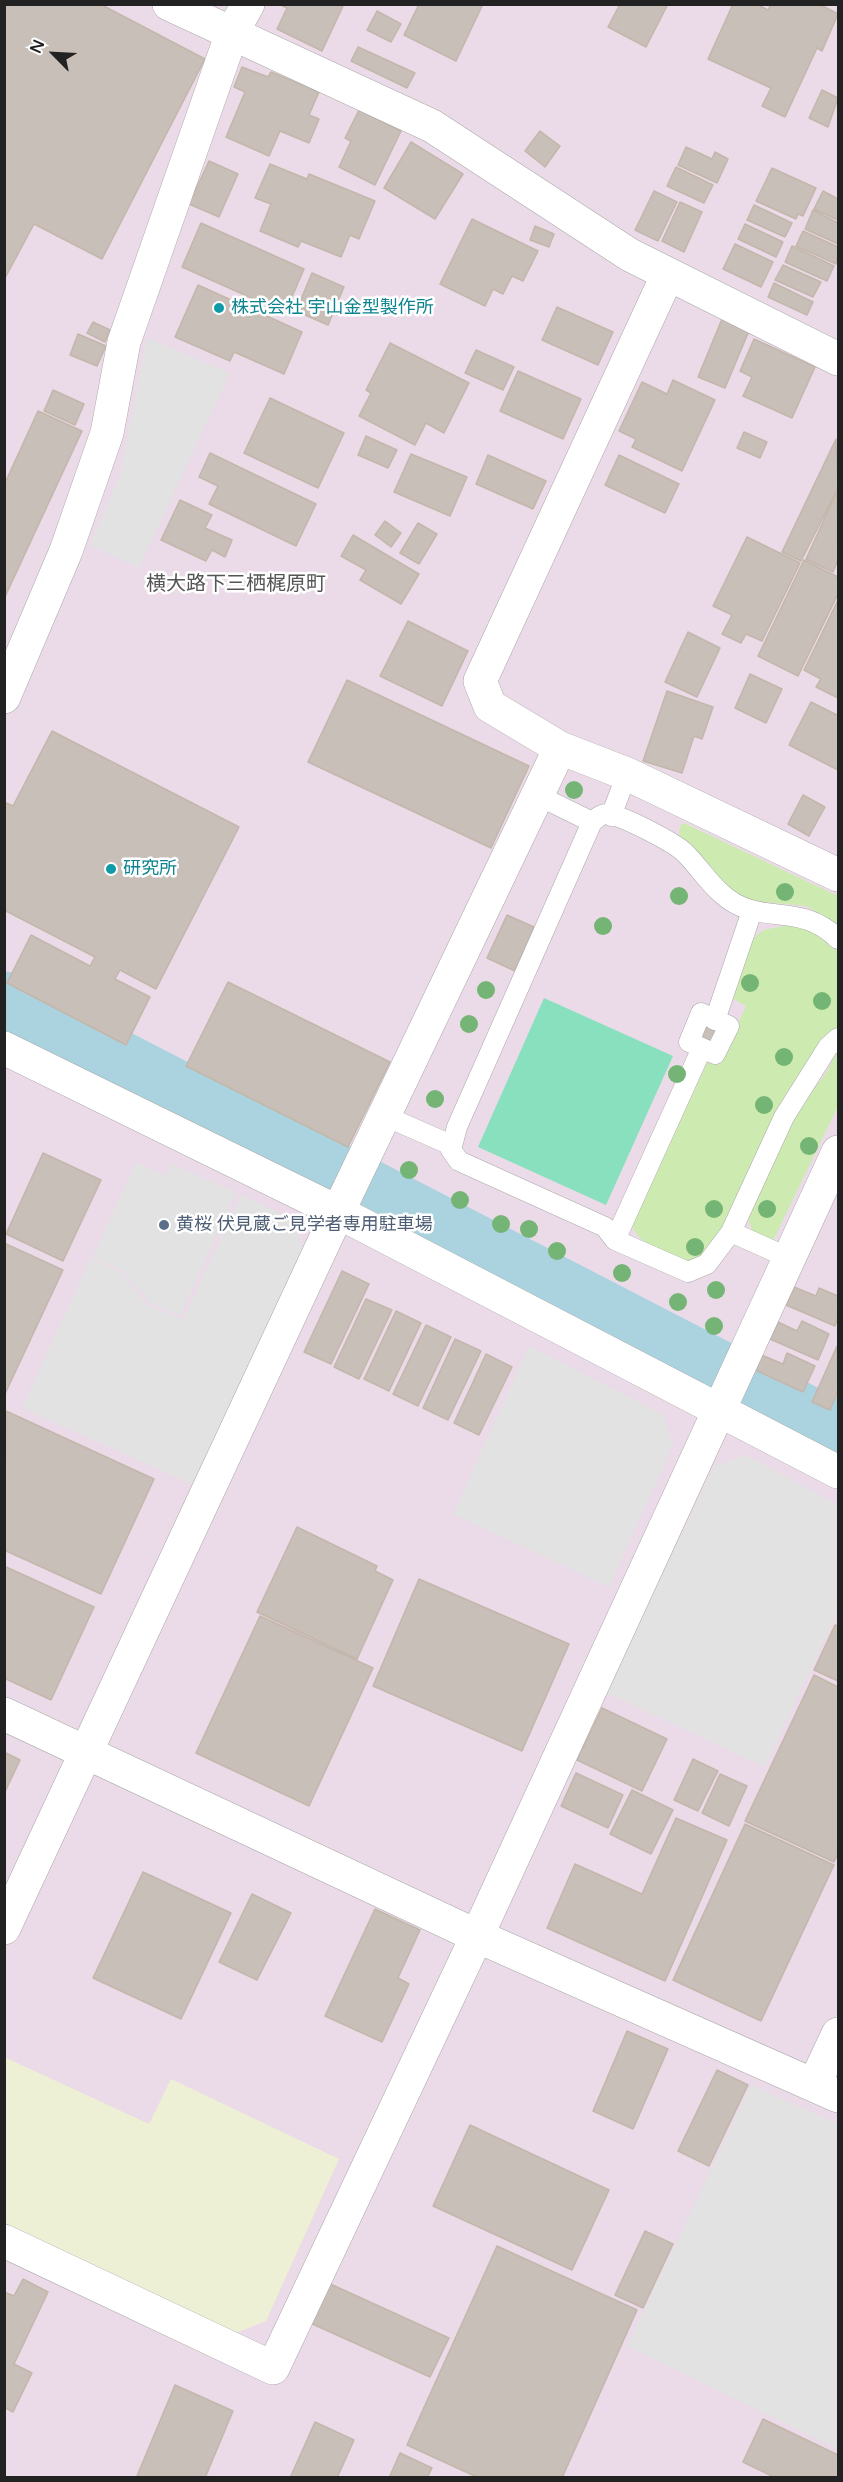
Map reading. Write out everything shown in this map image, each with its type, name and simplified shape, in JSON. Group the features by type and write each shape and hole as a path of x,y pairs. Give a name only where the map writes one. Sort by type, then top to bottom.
{"street":[{"path":"169,4 432,126 630,255 838,359"},
{"path":"4,697 66,551 107,433 124,342 232,33 248,4"},
{"path":"668,274 480,681 490,706 560,747 627,774 838,875"},
{"path":"4,1928 338,1212 560,747"},
{"path":"4,1048 338,1212 721,1405 838,1472"},
{"path":"4,2241 273,2368 477,1936 838,1152"},
{"path":"4,1714 477,1936 826,2091 838,2034"}],"lane":[{"path":"611,816 627,774"},
{"path":"537,795 592,822"},
{"path":"838,939 815,921 790,914 741,908 722,894 674,844 611,816 600,816 592,822 456,1127 451,1150 459,1161 605,1227 615,1240 688,1272 706,1264 730,1232 784,1117 828,1047 838,1038"},
{"path":"615,1240 702,1048 688,1042 701,1013 715,1020 752,911"},
{"path":"385,1116 451,1145"},
{"path":"730,1232 789,1258"}],"shaded area":[{"path":"5,5 838,5 838,2477 5,2478"},
{"path":"147,338 230,373 139,568 90,545 120,474"},
{"name":"黄桜 伏見蔵ご見学者専用駐車場","path":"136,1162 166,1176 171,1164 236,1192 180,1316 150,1303 124,1271 92,1258"},
{"path":"241,1195 292,1219 304,1252 196,1486 22,1408 90,1259 123,1273 146,1304 183,1320"},
{"path":"529,1346 664,1415 673,1445 609,1587 453,1514"},
{"path":"746,1455 838,1505 838,1611 765,1767 607,1693 714,1466"},
{"path":"751,2085 838,2124 838,2449 627,2346"}],"green space":[{"path":"684,823 838,896 838,924 806,906 754,901 728,890 711,866 682,841 679,835 680,826"},
{"path":"795,924 810,930 838,952 838,1028 787,1092 712,1252 690,1263 648,1244 641,1239 632,1225 708,1061 719,1065 746,1006 730,997 753,939 763,930"},
{"path":"544,998 673,1056 606,1205 478,1147"},
{"path":"838,1050 838,1106 773,1241 753,1234 748,1217 801,1104 825,1075"},
{"path":"4,2057 149,2124 171,2079 339,2159 266,2321 236,2333 5,2223"}],"building":[{"path":"4,4 100,4 205,59 102,259 34,224 4,280"},
{"path":"279,4 344,4 322,51 277,29 287,8"},
{"path":"419,4 483,4 456,61 404,35"},
{"path":"620,4 668,4 646,47 608,27"},
{"path":"733,4 756,4 768,10 771,4 819,4 838,14 822,51 817,48 785,117 762,106 771,88 708,59"},
{"path":"377,11 401,24 391,42 367,30"},
{"path":"358,47 415,73 407,88 351,61"},
{"path":"242,67 268,77 271,72 319,92 309,115 319,119 309,143 280,131 269,156 226,137 245,92 234,87"},
{"path":"822,90 838,98 828,127 809,118"},
{"path":"359,110 401,131 375,185 339,167 351,141 345,138"},
{"path":"540,131 560,146 545,167 525,151"},
{"path":"411,142 463,174 435,219 384,188"},
{"path":"686,147 712,159 715,152 728,159 717,183 678,165"},
{"path":"209,161 238,174 219,217 189,204"},
{"path":"270,164 307,179 309,174 375,201 359,239 350,235 341,257 301,241 298,247 260,231 271,204 255,198"},
{"path":"676,167 713,185 704,203 667,186"},
{"path":"772,168 816,188 803,216 798,214 796,219 756,201"},
{"path":"654,191 677,202 658,241 635,230"},
{"path":"823,191 838,199 838,220 814,209"},
{"path":"680,202 702,212 684,252 662,241"},
{"path":"754,205 792,223 785,237 747,220"},
{"path":"813,210 838,223 838,244 805,229"},
{"path":"472,219 538,251 523,281 512,276 503,294 493,289 485,306 440,284"},
{"path":"201,223 304,269 285,313 182,267"},
{"path":"745,224 783,242 776,257 738,239"},
{"path":"535,226 554,234 549,247 530,240"},
{"path":"803,231 838,247 836,264 796,246"},
{"path":"735,244 773,262 761,287 723,269"},
{"path":"792,246 834,266 827,281 785,262"},
{"path":"783,265 821,282 813,297 775,280"},
{"path":"312,273 344,287 328,325 296,311"},
{"path":"774,283 813,302 807,315 768,297"},
{"name":"株式会社 宇山金型製作所","path":"198,285 302,332 284,374 234,352 230,361 175,337"},
{"path":"557,307 613,332 598,365 542,340"},
{"path":"722,319 749,331 725,388 698,377"},
{"path":"93,322 110,330 105,342 87,333"},
{"path":"78,334 106,346 97,366 70,355"},
{"path":"754,339 815,367 792,418 743,396 752,377 740,371"},
{"path":"390,343 469,383 444,433 426,423 415,445 359,416 371,393 366,390"},
{"path":"476,350 514,367 503,390 465,373"},
{"path":"518,371 581,399 563,439 500,411"},
{"path":"673,380 715,400 682,471 632,447 636,439 619,431 642,382 667,394"},
{"path":"53,390 84,404 75,425 44,411"},
{"path":"270,398 344,433 318,488 244,453"},
{"path":"38,411 82,431 4,599 4,485"},
{"path":"744,432 767,442 760,458 737,448"},
{"path":"366,436 397,450 388,468 358,455"},
{"path":"836,439 838,488 801,561 782,552"},
{"path":"210,453 316,504 296,546 209,504 218,486 199,477"},
{"path":"411,454 467,477 450,516 394,492"},
{"path":"488,455 546,481 533,509 476,484"},
{"path":"619,455 679,484 665,513 605,485"},
{"path":"837,491 838,560 833,572 806,559"},
{"path":"180,500 212,515 205,528 232,540 225,557 212,550 206,561 161,540"},
{"path":"385,521 401,533 391,547 375,535"},
{"path":"418,523 437,534 419,564 400,553"},
{"path":"353,535 419,574 401,604 360,580 366,570 341,556"},
{"path":"747,537 800,563 762,641 746,634 741,643 722,634 732,615 713,606"},
{"path":"804,560 838,577 838,594 798,676 758,656"},
{"path":"838,600 838,698 816,687 821,679 804,670"},
{"path":"408,621 468,651 442,706 380,676"},
{"path":"688,632 720,648 697,697 665,682"},
{"path":"750,674 782,689 766,723 735,708"},
{"path":"347,680 529,766 491,848 308,762"},
{"path":"667,691 713,707 702,739 694,736 682,773 643,761"},
{"path":"811,702 837,715 838,713 838,770 789,745"},
{"name":"研究所","path":"52,731 239,827 156,989 120,970 115,979 150,997 126,1045 7,983 31,935 90,966 95,957 4,910 4,802 13,806"},
{"path":"803,795 825,807 809,836 788,824"},
{"path":"507,915 534,927 515,971 487,958"},
{"path":"228,982 390,1062 348,1147 186,1066"},
{"path":"704,1020 722,1027 714,1046 697,1038"},
{"path":"43,1153 101,1180 63,1261 6,1234"},
{"path":"4,1243 63,1270 4,1396"},
{"path":"342,1271 369,1284 331,1364 304,1352"},
{"path":"794,1287 816,1296 819,1288 838,1296 838,1318 835,1326 786,1305"},
{"path":"366,1299 392,1310 359,1379 334,1367"},
{"path":"396,1311 421,1323 389,1391 364,1379"},
{"path":"802,1321 829,1334 818,1360 770,1339 778,1322 797,1331"},
{"path":"426,1325 451,1337 418,1406 393,1394"},
{"path":"455,1339 481,1351 448,1420 423,1408"},
{"path":"837,1346 838,1391 830,1410 812,1402"},
{"path":"787,1353 815,1366 803,1392 753,1369 759,1354 783,1364"},
{"path":"486,1354 512,1367 479,1435 454,1423"},
{"path":"6,1411 154,1479 101,1594 4,1550"},
{"path":"297,1527 377,1566 375,1571 393,1580 357,1659 257,1612"},
{"path":"4,1566 94,1607 51,1700 4,1678"},
{"path":"419,1579 569,1644 522,1751 373,1686"},
{"path":"260,1616 373,1668 309,1806 196,1753"},
{"path":"835,1625 838,1626 838,1681 814,1670"},
{"path":"814,1675 838,1687 838,1853 834,1862 745,1821"},
{"path":"602,1708 667,1739 642,1791 577,1760"},
{"path":"4,1752 20,1760 4,1794"},
{"path":"693,1759 718,1771 698,1811 674,1800"},
{"path":"576,1773 623,1795 608,1828 561,1806"},
{"path":"720,1774 747,1786 729,1826 702,1813"},
{"path":"632,1790 673,1810 651,1854 610,1834"},
{"path":"676,1818 727,1840 665,1981 547,1928 575,1864 642,1894"},
{"path":"745,1824 834,1865 761,2021 673,1980"},
{"path":"143,1872 231,1913 181,2019 93,1978"},
{"path":"252,1894 291,1913 257,1980 219,1962"},
{"path":"375,1909 420,1930 398,1978 409,1984 382,2042 325,2016"},
{"path":"627,2031 668,2049 633,2129 593,2111"},
{"path":"717,2070 748,2085 709,2166 678,2151"},
{"path":"470,2125 609,2190 572,2270 433,2206"},
{"path":"645,2231 673,2244 643,2308 615,2295"},
{"path":"497,2246 637,2310 562,2478 479,2478 407,2445"},
{"path":"23,2279 48,2292 14,2364 32,2373 13,2412 4,2407 4,2292 14,2296"},
{"path":"326,2282 449,2338 430,2377 308,2322"},
{"path":"175,2385 233,2411 205,2478 141,2478 137,2476"},
{"path":"763,2419 838,2455 838,2478 776,2478 743,2462"},
{"path":"315,2422 354,2440 337,2478 290,2478"},
{"path":"400,2453 432,2468 427,2478 389,2478"}],"waterway":[{"path":"4,1006 838,1437"}],"place":[{"name":"株式会社 宇山金型製作所","path":"219,308"},
{"name":"研究所","path":"111,869"},
{"name":"黄桜 伏見蔵ご見学者専用駐車場","path":"164,1225"}],"district":[{"name":"横大路下三栖梶原町","path":"236,585"}]}
